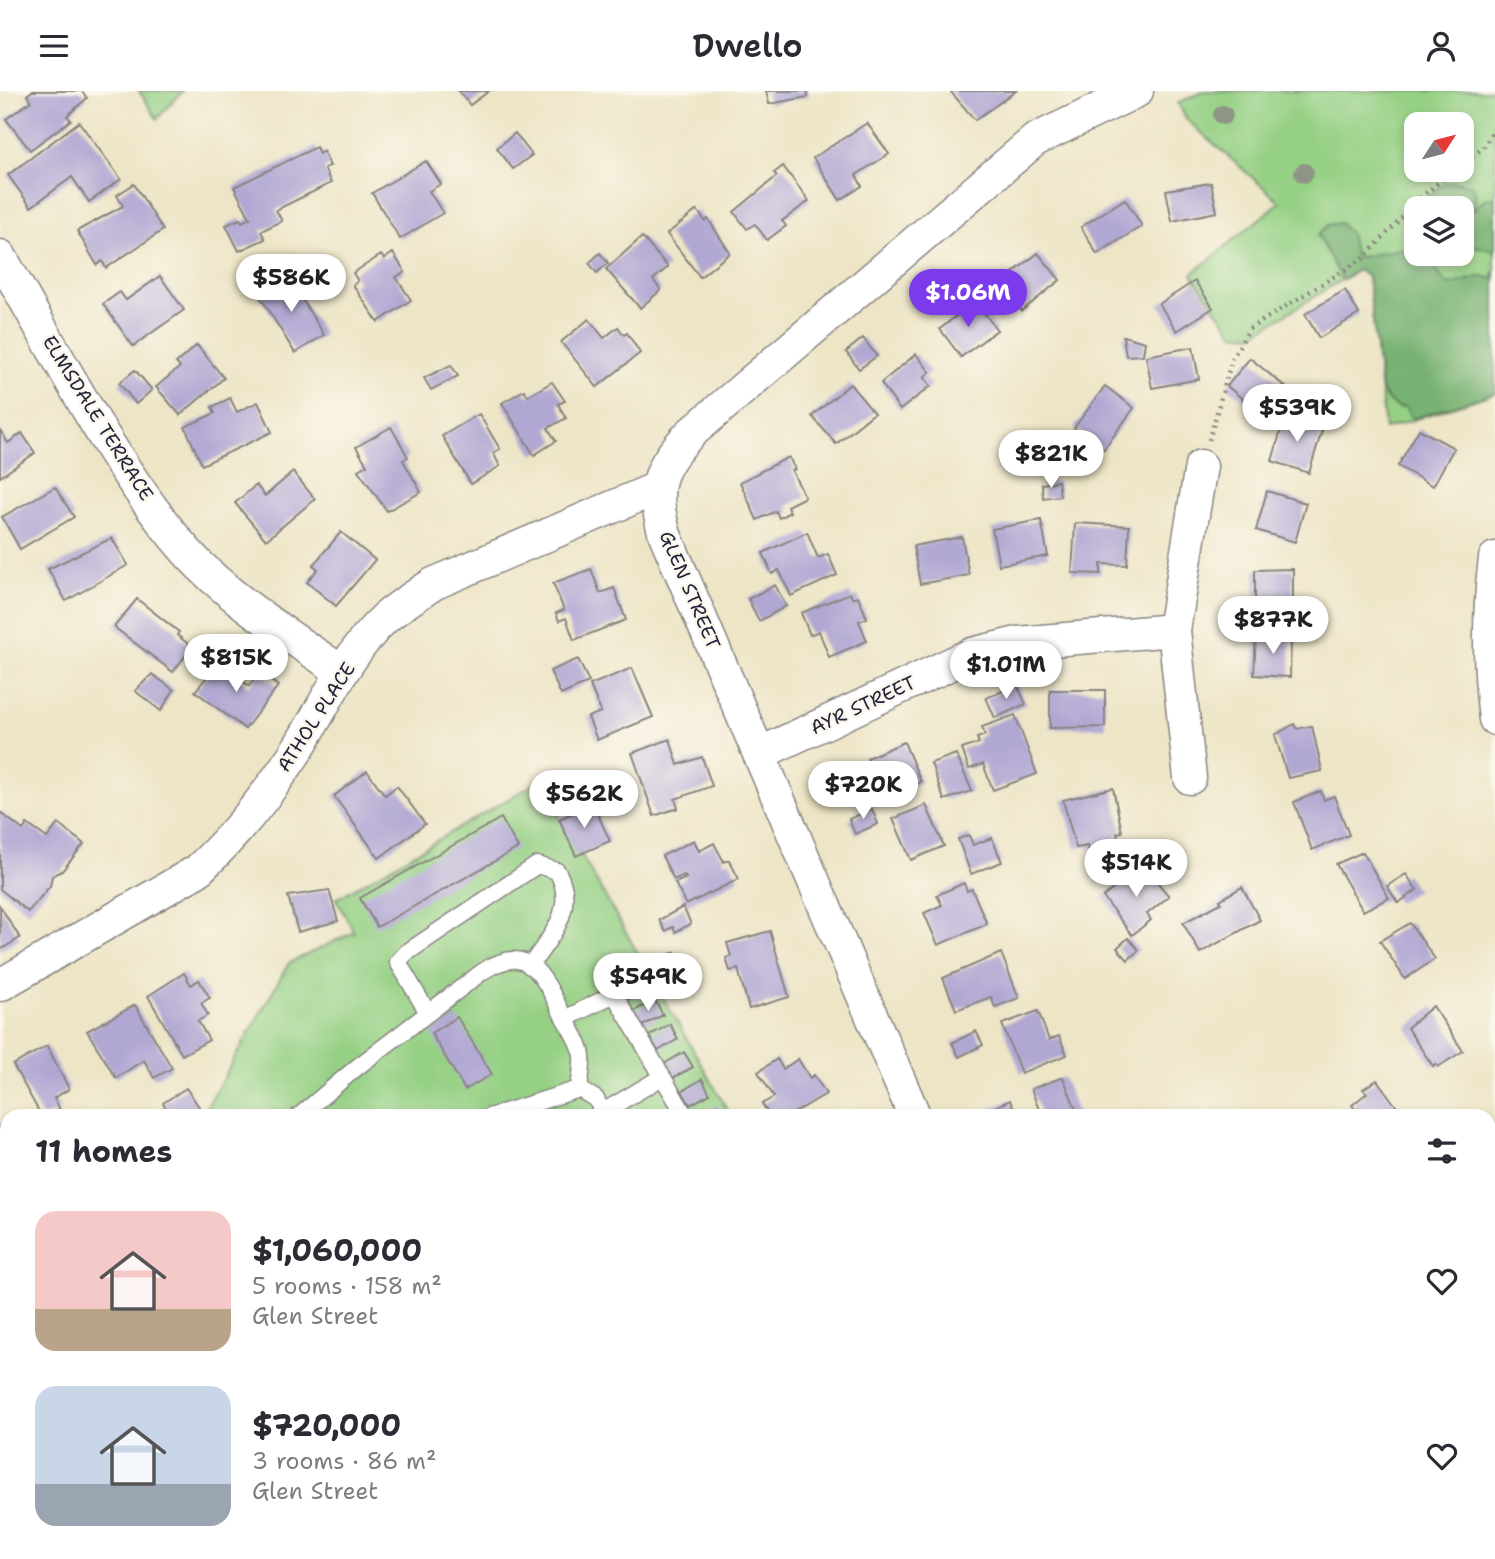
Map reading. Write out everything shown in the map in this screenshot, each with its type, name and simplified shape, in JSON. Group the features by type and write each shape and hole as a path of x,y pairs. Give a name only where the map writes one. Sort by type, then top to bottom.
{"street":[{"path":"657,488 673,451 691,433 909,249 1000,167 1035,140 1138,91"},
{"name":"ELMSDALE TERRACE","path":"0,256 130,476 188,552 226,589 342,672"},
{"path":"1190,778 1174,630 1201,466"},
{"name":"ATHOL PLACE","path":"0,985 197,871 225,846 294,755 342,672 383,620 433,584 657,488"},
{"name":"GLEN STREET","path":"657,488 665,535 912,1109"},
{"path":"1495,558 1488,607 1488,661 1495,719"},
{"name":"AYR STREET","path":"760,754 972,654 1017,643 1174,630"}],"lane":[{"path":"428,1013 398,963 406,953 537,865 556,871 566,892 559,925 530,966"},
{"path":"308,1109 498,961 514,958 542,972 582,1055 579,1089"},
{"path":"565,1019 614,994 680,1109"},
{"path":"612,1109 662,1077"},
{"path":"515,1109 579,1089 596,1099 601,1109"}],"path":[{"path":"1474,155 1483,148 1495,127"},
{"path":"1201,466 1232,359 1249,329 1364,258 1422,196 1439,182"}],"green space":[{"path":"139,91 183,91 157,119"},
{"path":"1204,91 1495,91 1495,393 1385,429 1368,277 1358,270 1252,335 1233,333 1192,274 1280,202 1187,120 1178,103"},
{"path":"1445,183 1473,185 1476,196 1474,205 1474,196 1430,196"},
{"path":"1495,197 1495,251 1474,246 1474,209 1486,198"},
{"path":"1340,223 1350,233 1355,257 1404,249 1404,266 1432,266 1448,285 1483,276 1492,279 1495,270 1495,393 1413,419 1405,407 1400,408 1390,403 1381,391 1368,277 1358,270 1342,280 1318,235 1328,225"},
{"path":"539,781 727,1109 206,1109 289,963 354,932 336,899"}],"building":[{"path":"32,91 82,91 87,98 67,116 71,120 30,150 6,119 31,101 27,95"},
{"path":"459,91 489,91 470,105"},
{"path":"766,91 807,91 808,97 769,104"},
{"path":"950,91 1016,91 975,120"},
{"path":"79,122 121,179 89,202 72,177 31,207 8,175"},
{"path":"867,123 889,154 856,175 862,186 840,200 813,158"},
{"path":"515,133 532,155 513,169 497,148"},
{"path":"316,147 319,154 323,151 330,166 324,168 331,183 276,210 282,221 261,231 265,239 239,251 226,225 250,218 234,187"},
{"path":"426,161 441,184 429,191 443,213 400,239 372,193"},
{"path":"783,166 809,201 782,221 786,226 767,240 755,224 747,229 734,212 777,176 774,173"},
{"path":"1211,183 1217,212 1172,221 1166,190"},
{"path":"134,184 163,230 106,268 102,261 97,265 77,231 123,206 117,195"},
{"path":"1125,199 1142,226 1097,254 1081,227"},
{"path":"697,210 705,221 708,219 730,253 700,277 667,234"},
{"path":"642,237 668,267 653,280 661,290 640,308 606,269"},
{"path":"393,253 405,272 396,277 411,300 378,322 353,285 358,281 353,273 381,255 384,259"},
{"path":"600,253 608,263 597,273 589,263"},
{"path":"1038,253 1060,280 1022,311 999,284"},
{"path":"160,276 184,310 133,346 103,304 120,292 126,300"},
{"path":"288,276 324,335 295,353 258,293"},
{"path":"1195,281 1213,308 1177,331 1159,304"},
{"path":"1345,290 1359,314 1319,338 1305,314"},
{"path":"975,301 997,330 961,357 940,329"},
{"path":"589,319 604,338 618,327 624,335 627,333 640,353 597,387 561,342"},
{"path":"1123,336 1145,342 1143,355 1126,356"},
{"path":"863,338 877,356 859,369 846,352"},
{"path":"197,345 224,378 180,415 156,387 180,367 176,363"},
{"path":"1193,347 1199,379 1152,388 1146,356"},
{"path":"916,354 930,372 924,377 931,386 900,410 881,383"},
{"path":"1250,358 1289,390 1266,418 1227,386"},
{"path":"451,365 458,376 431,390 424,378"},
{"path":"135,370 152,390 136,404 119,383"},
{"path":"552,382 565,401 558,404 566,418 548,428 556,441 534,455 502,403 524,390 528,396"},
{"path":"850,384 874,413 836,444 812,416"},
{"path":"1105,386 1134,408 1104,449 1074,428"},
{"path":"230,398 237,412 258,402 272,432 202,465 185,427 215,413 212,407"},
{"path":"479,414 500,449 493,453 500,466 471,484 442,436"},
{"path":"1285,416 1323,427 1309,473 1272,461"},
{"path":"391,427 408,457 403,460 421,492 387,511 358,470 367,465 356,447"},
{"path":"1419,429 1454,448 1433,486 1398,466"},
{"path":"0,430 8,443 22,433 35,453 0,477"},
{"path":"789,457 795,469 792,471 805,497 787,506 790,512 779,518 776,511 757,520 740,482"},
{"path":"293,472 315,499 266,540 235,503 256,485 265,496"},
{"path":"1058,481 1060,496 1043,498 1042,484"},
{"path":"55,487 74,517 20,549 2,517"},
{"path":"1267,491 1306,503 1295,542 1256,530"},
{"path":"1041,520 1048,556 999,565 992,529"},
{"path":"1075,523 1129,526 1127,565 1101,564 1101,574 1072,573"},
{"path":"341,532 375,560 336,606 307,582 318,569 313,565"},
{"path":"807,532 818,558 828,554 837,575 791,596 779,570 772,574 763,553"},
{"path":"962,537 969,575 920,584 913,546"},
{"path":"112,538 128,565 66,601 48,569"},
{"path":"591,569 600,593 614,588 626,620 574,640 566,618 559,621 556,613 564,610 553,583"},
{"path":"1293,569 1293,607 1255,607 1255,570"},
{"path":"775,585 786,606 759,621 748,599"},
{"path":"850,593 852,598 858,596 867,618 859,621 867,641 829,657 819,631 810,635 801,613"},
{"path":"137,599 179,632 177,635 192,647 173,672 114,627"},
{"path":"1256,634 1291,636 1290,677 1254,675"},
{"path":"578,659 589,682 561,695 550,671"},
{"path":"219,663 249,686 259,672 278,686 245,729 195,691"},
{"path":"632,668 653,717 597,740 588,717 601,712 590,685"},
{"path":"152,674 174,690 161,711 135,691"},
{"path":"1017,685 1026,704 995,718 986,698"},
{"path":"1050,690 1105,690 1105,727 1050,728"},
{"path":"1015,715 1037,774 993,790 983,764 969,769 962,749 979,743 977,738 985,735 982,727"},
{"path":"1294,724 1297,729 1312,726 1322,771 1288,778 1275,735"},
{"path":"670,739 678,765 702,757 712,786 675,799 678,808 654,816 632,753"},
{"path":"904,742 921,782 884,797 867,758"},
{"path":"956,754 972,791 944,800 931,763"},
{"path":"367,771 385,795 397,786 425,824 379,858 334,796"},
{"path":"1113,788 1122,832 1117,833 1119,844 1088,849 1088,846 1076,848 1063,800"},
{"path":"1321,791 1324,800 1334,796 1349,835 1312,850 1294,802"},
{"path":"593,804 610,841 576,856 559,819"},
{"path":"926,805 944,846 911,860 893,819"},
{"path":"872,809 878,824 855,834 849,819"},
{"path":"0,812 23,830 27,824 47,838 58,824 84,844 62,871 52,876 50,886 28,912 0,889"},
{"path":"501,818 518,848 377,927 360,898"},
{"path":"969,835 973,845 992,838 1002,862 971,874 958,839"},
{"path":"694,840 699,851 714,843 724,862 729,860 739,879 686,905 675,883 686,878 684,875 674,880 662,856"},
{"path":"1363,852 1389,898 1363,911 1336,864"},
{"path":"1143,865 1169,896 1147,914 1151,920 1132,935 1103,897"},
{"path":"1406,874 1417,890 1398,903 1387,886"},
{"path":"964,883 967,891 972,889 987,924 938,945 924,913 942,905 937,895"},
{"path":"1242,887 1260,920 1200,953 1183,923 1221,903 1220,900"},
{"path":"329,890 338,921 298,932 288,896"},
{"path":"0,906 20,938 0,950"},
{"path":"683,907 691,924 675,932 673,927 665,931 659,920"},
{"path":"1410,923 1435,959 1405,979 1380,941"},
{"path":"770,931 789,997 749,1009 738,969 730,971 726,958 731,956 727,943"},
{"path":"1128,938 1139,950 1128,960 1117,948"},
{"path":"675,952 685,973 660,984 650,963"},
{"path":"1001,953 1019,998 995,1007 991,997 956,1010 943,978"},
{"path":"184,973 191,985 199,980 210,998 201,1003 208,1015 198,1021 209,1040 182,1055 148,996"},
{"path":"639,973 648,988 627,1000 619,985"},
{"path":"655,1000 663,1015 642,1026 634,1011"},
{"path":"135,1005 172,1068 154,1078 144,1060 116,1078 87,1031"},
{"path":"1433,1006 1463,1051 1438,1067 1436,1064 1433,1066 1407,1028"},
{"path":"1038,1011 1049,1040 1059,1036 1067,1055 1021,1073 1002,1024"},
{"path":"457,1017 492,1074 465,1090 431,1033"},
{"path":"670,1024 678,1039 658,1051 649,1036"},
{"path":"976,1031 983,1045 959,1057 952,1043"},
{"path":"47,1046 69,1089 54,1098 60,1109 38,1109 13,1065"},
{"path":"684,1052 693,1067 673,1078 664,1064"},
{"path":"777,1059 783,1069 798,1059 810,1078 814,1075 826,1094 801,1109 765,1109 762,1104 774,1097 758,1072"},
{"path":"1063,1077 1076,1109 1039,1109 1031,1089"},
{"path":"702,1079 710,1094 690,1105 682,1091"},
{"path":"1377,1080 1398,1109 1355,1109 1352,1105 1367,1093 1363,1089"},
{"path":"186,1088 200,1109 166,1109 163,1103"},
{"path":"1010,1100 1014,1109 990,1109"}]}
